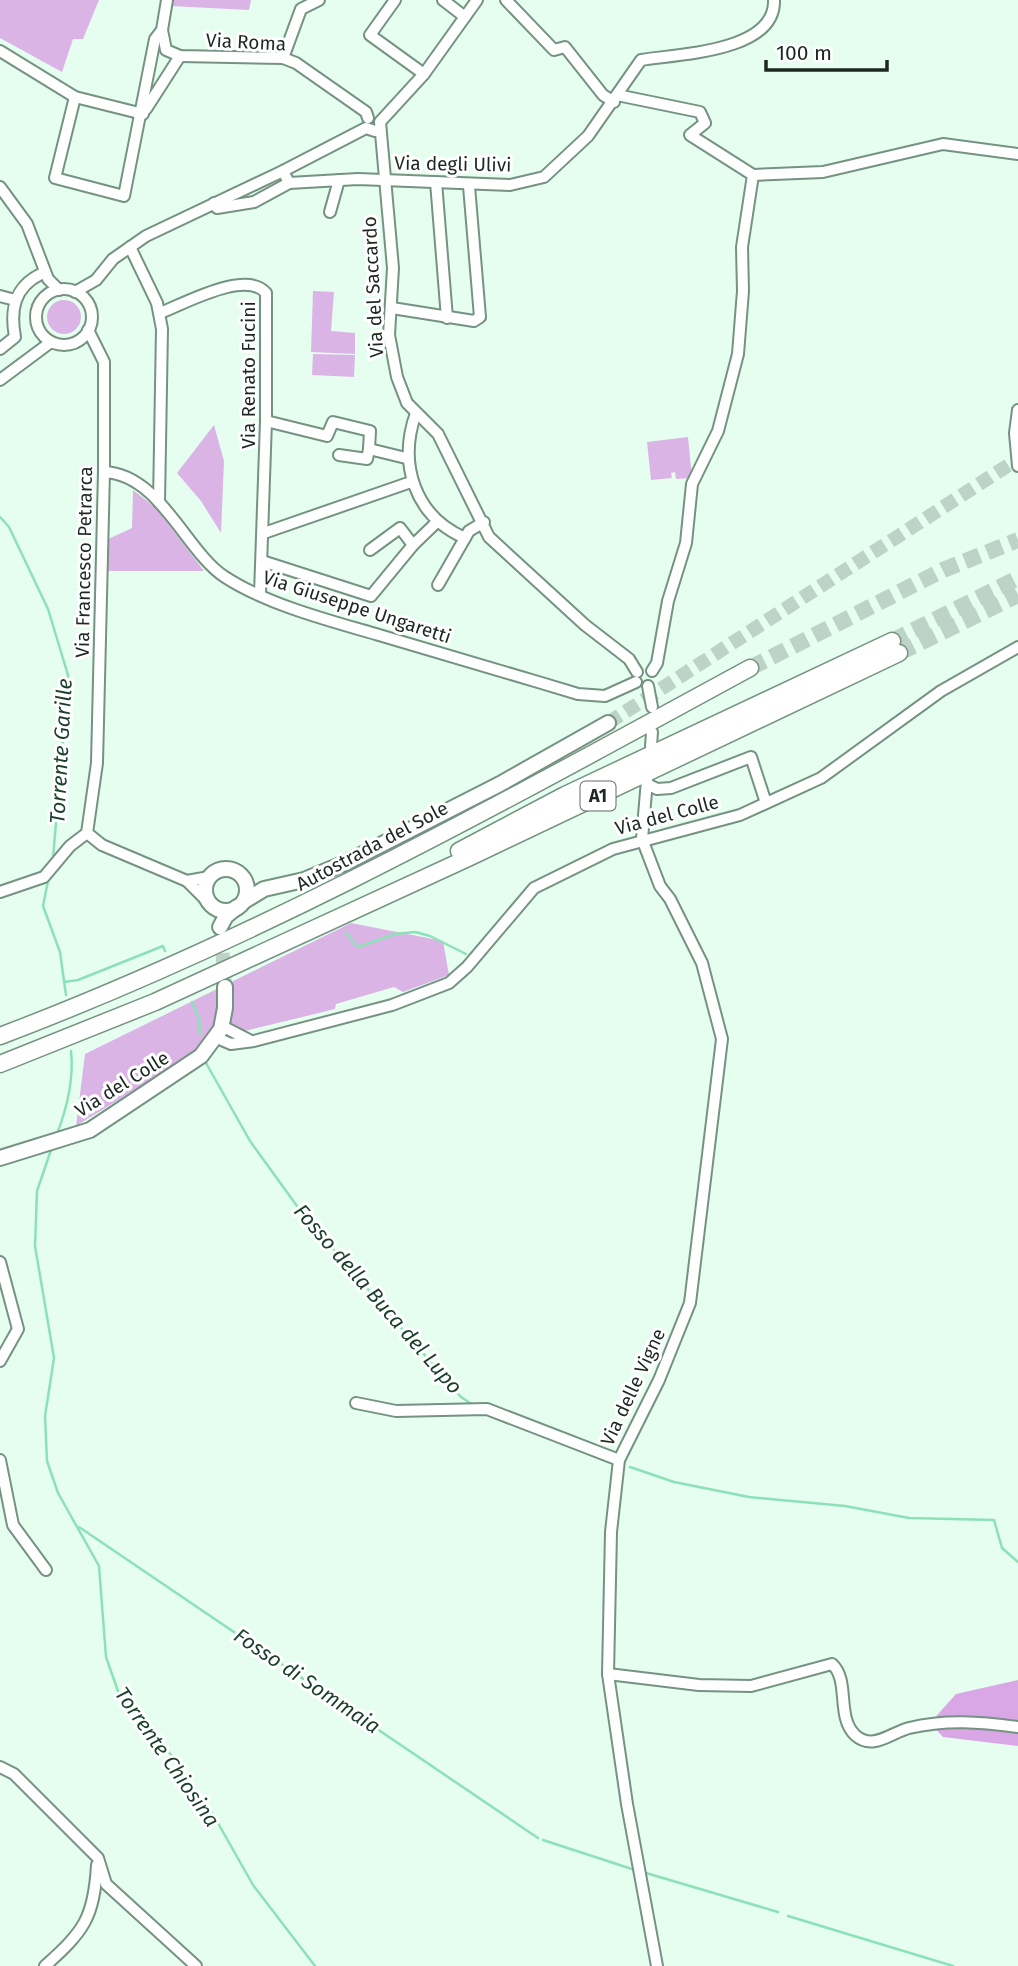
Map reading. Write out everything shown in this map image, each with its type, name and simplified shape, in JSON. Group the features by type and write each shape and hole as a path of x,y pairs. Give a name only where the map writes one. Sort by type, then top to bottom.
{"highway":[{"name":"A1","path":"0,1064 94,1028 295,937 895,647"},
{"name":"Autostrada del Sole","path":"0,1036 85,1003 313,901 750,668"}],"main road":[{"path":"264,889 231,872 219,872 209,877 204,890 210,903 241,904 264,889 304,880 345,863 499,784 608,723"},
{"path":"241,904 248,890 245,880"},
{"path":"219,1032 225,987"},
{"name":"Via del Colle","path":"0,1158 73,1136 106,1121 201,1056 219,1032"}],"street":[{"path":"75,97 55,178 124,196 143,114 155,39 162,30 167,0"},
{"path":"283,58 302,9 319,0"},
{"path":"395,0 370,35 420,71"},
{"path":"443,0 465,17"},
{"path":"75,292 94,281 113,260 146,236 216,206 374,124 477,0"},
{"path":"506,0 554,50 565,47 603,95 700,112 705,123 691,135 753,175 823,173 943,144 1018,154"},
{"name":"Via degli Ulivi","path":"289,183 339,180 469,186 510,185 544,177 589,136 641,60 735,45 754,36 775,11 774,0"},
{"name":"Via Roma","path":"162,30 166,50 180,56 283,58 303,67 366,112 374,124"},
{"path":"0,51 75,97 143,114"},
{"path":"143,114 180,56"},
{"name":"Via del Saccardo","path":"374,124 381,142 393,268 389,335 391,354 407,403 438,434 446,455 484,522 489,537 501,551 629,659 636,677"},
{"path":"216,206 254,202 289,183 283,172"},
{"path":"652,671 644,668 636,677 640,686 648,686 654,679 652,671 657,663 668,601 686,543 692,484 718,430 738,354 743,291 742,247 753,175"},
{"path":"330,212 339,180"},
{"path":"436,183 447,318"},
{"path":"392,308 474,321 480,317 469,186"},
{"path":"2,193 27,224 48,279 59,290"},
{"path":"130,247 160,313 163,348 159,502"},
{"path":"27,357 39,330 37,309 42,299 39,259"},
{"path":"0,349 15,337 12,312 15,300 29,279 41,274"},
{"path":"73,343 88,330 91,317 88,304 94,281"},
{"name":"Via Renato Fucini","path":"160,313 229,285 252,285 264,290 267,297 264,533 260,594"},
{"path":"42,299 59,290 75,292 88,304"},
{"path":"0,296 15,300"},
{"path":"0,309 12,312"},
{"path":"39,330 51,342"},
{"name":"Via Francesco Petrarca","path":"87,833 97,763 104,472 104,373 99,350 88,330"},
{"path":"2,374 51,342 83,344 99,350"},
{"path":"1018,410 1015,433 1018,466"},
{"path":"415,413 410,429 407,458 411,482 438,521 465,538"},
{"path":"266,421 327,436 333,422 370,431 367,459 339,455"},
{"path":"369,449 407,458"},
{"name":"Via Giuseppe Ungaretti","path":"104,472 128,480 159,502 211,566 237,584 260,594 332,621 578,694 605,696 636,677"},
{"path":"264,533 411,482"},
{"path":"262,561 371,596 413,545 438,521"},
{"path":"438,585 469,531 484,522"},
{"path":"370,550 400,528 413,545"},
{"name":"Via del Colle","path":"219,1032 254,1041 392,1005 449,983 467,967 534,888 613,849 642,839 740,815 821,778 941,691 1018,647"},
{"path":"648,686 652,707"},
{"path":"651,746 652,732"},
{"path":"642,839 647,782 657,789 671,788 751,757 766,803"},
{"path":"0,892 44,877 70,846 87,833 102,845 187,881 210,903"},
{"name":"Via delle Vigne","path":"642,839 660,886 670,899 702,963 722,1038 690,1303 659,1380 619,1460 611,1532 608,1674 627,1804 657,1966"},
{"path":"187,881 209,877"},
{"path":"0,1262 18,1329 0,1361"},
{"path":"356,1403 396,1411 487,1409 619,1460"},
{"path":"0,1460 13,1525 46,1570"},
{"path":"608,1674 699,1685 751,1686 832,1664 838,1672 846,1720 853,1733 864,1742 871,1744 905,1729 953,1721 1018,1727"},
{"path":"0,1767 14,1774 98,1858 106,1884 196,1966"},
{"path":"45,1966 83,1930 96,1886 98,1858"}],"shaded area":[{"path":"0,0 99,0 83,39 73,39 62,72 0,38"},
{"path":"172,0 251,0 249,10 170,6"},
{"path":"313,291 334,292 331,331 355,333 355,354 311,352"},
{"path":"64,300 76,305 81,317 76,329 64,334 52,329 47,317 52,305"},
{"path":"313,354 355,355 354,377 312,375"},
{"path":"214,425 224,461 221,533 201,501 177,473"},
{"path":"688,437 692,478 676,479 675,472 671,473 672,478 651,480 647,442"},
{"path":"133,490 156,508 204,571 106,571 106,540 132,528"},
{"path":"351,923 443,941 449,975 403,992 394,987 336,1004 335,1009 233,1034 190,1056 76,1126 85,1054"},
{"path":"1018,1680 1018,1746 943,1737 930,1723 956,1694"}],"waterway":[{"name":"Torrente Garille","path":"0,517 9,527 48,609 68,675 53,859"},
{"name":"Torrente Garille","path":"49,876 43,906 60,952 66,995"},
{"path":"346,933 358,947 395,934 415,932 430,936 466,954"},
{"name":"Fosso della Buca del Lupo","path":"64,982 78,980 163,946 165,951"},
{"name":"Fosso della Buca del Lupo","path":"192,1002 199,1018 200,1035"},
{"name":"Torrente Garille","path":"57,1134 69,1094 71,1051"},
{"name":"Fosso della Buca del Lupo","path":"206,1063 250,1141 302,1213 461,1397 473,1405"},
{"name":"Torrente Chiosina","path":"52,1147 37,1191 35,1246 54,1358 45,1416 47,1461 58,1493 99,1566 106,1657 120,1697 172,1756 214,1816 253,1885 315,1966"},
{"name":"Fosso della Buca del Lupo","path":"546,1437 611,1463"},
{"name":"Fosso della Buca del Lupo","path":"630,1467 674,1482 749,1497 845,1506 909,1518 994,1520 1002,1548 1018,1562"},
{"name":"Fosso di Sommaia","path":"79,1527 538,1838"},
{"name":"Fosso di Sommaia","path":"543,1840 635,1870"},
{"name":"Fosso di Sommaia","path":"646,1873 778,1912"},
{"name":"Fosso di Sommaia","path":"788,1916 953,1966"}],"tunnel":[{"path":"608,723 1018,459"},
{"path":"750,668 943,570 1018,540"},
{"path":"892,641 1018,578"},
{"path":"899,653 1018,595"},
{"path":"221,932 225,987"}]}
